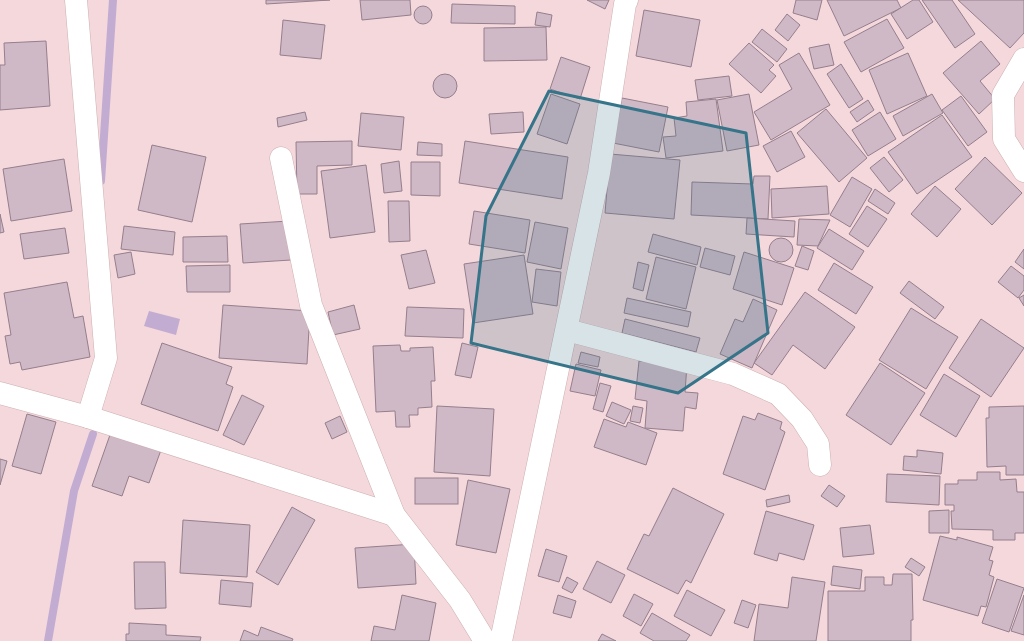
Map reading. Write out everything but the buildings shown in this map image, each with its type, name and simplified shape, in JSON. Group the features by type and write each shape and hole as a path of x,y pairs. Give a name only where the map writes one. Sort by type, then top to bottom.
{"street":[{"path":"76,0 106,358 88,416"},
{"path":"501,641 599,173 625,4 627,0"},
{"path":"1024,59 1003,95 1004,139 1024,171"},
{"path":"282,158 311,305 394,516 460,600 485,641"},
{"path":"567,330 733,374 778,394 802,419 818,444 820,465"},
{"path":"0,393 88,416 394,516"}],"highlighted area":[{"path":"549,91 746,133 768,333 678,393 471,343 486,216"}],"shaded area":[{"path":"149,311 180,319 176,335 144,326"}],"waterway":[{"path":"101,181 113,0"},
{"path":"48,641 74,491 93,434"}]}
